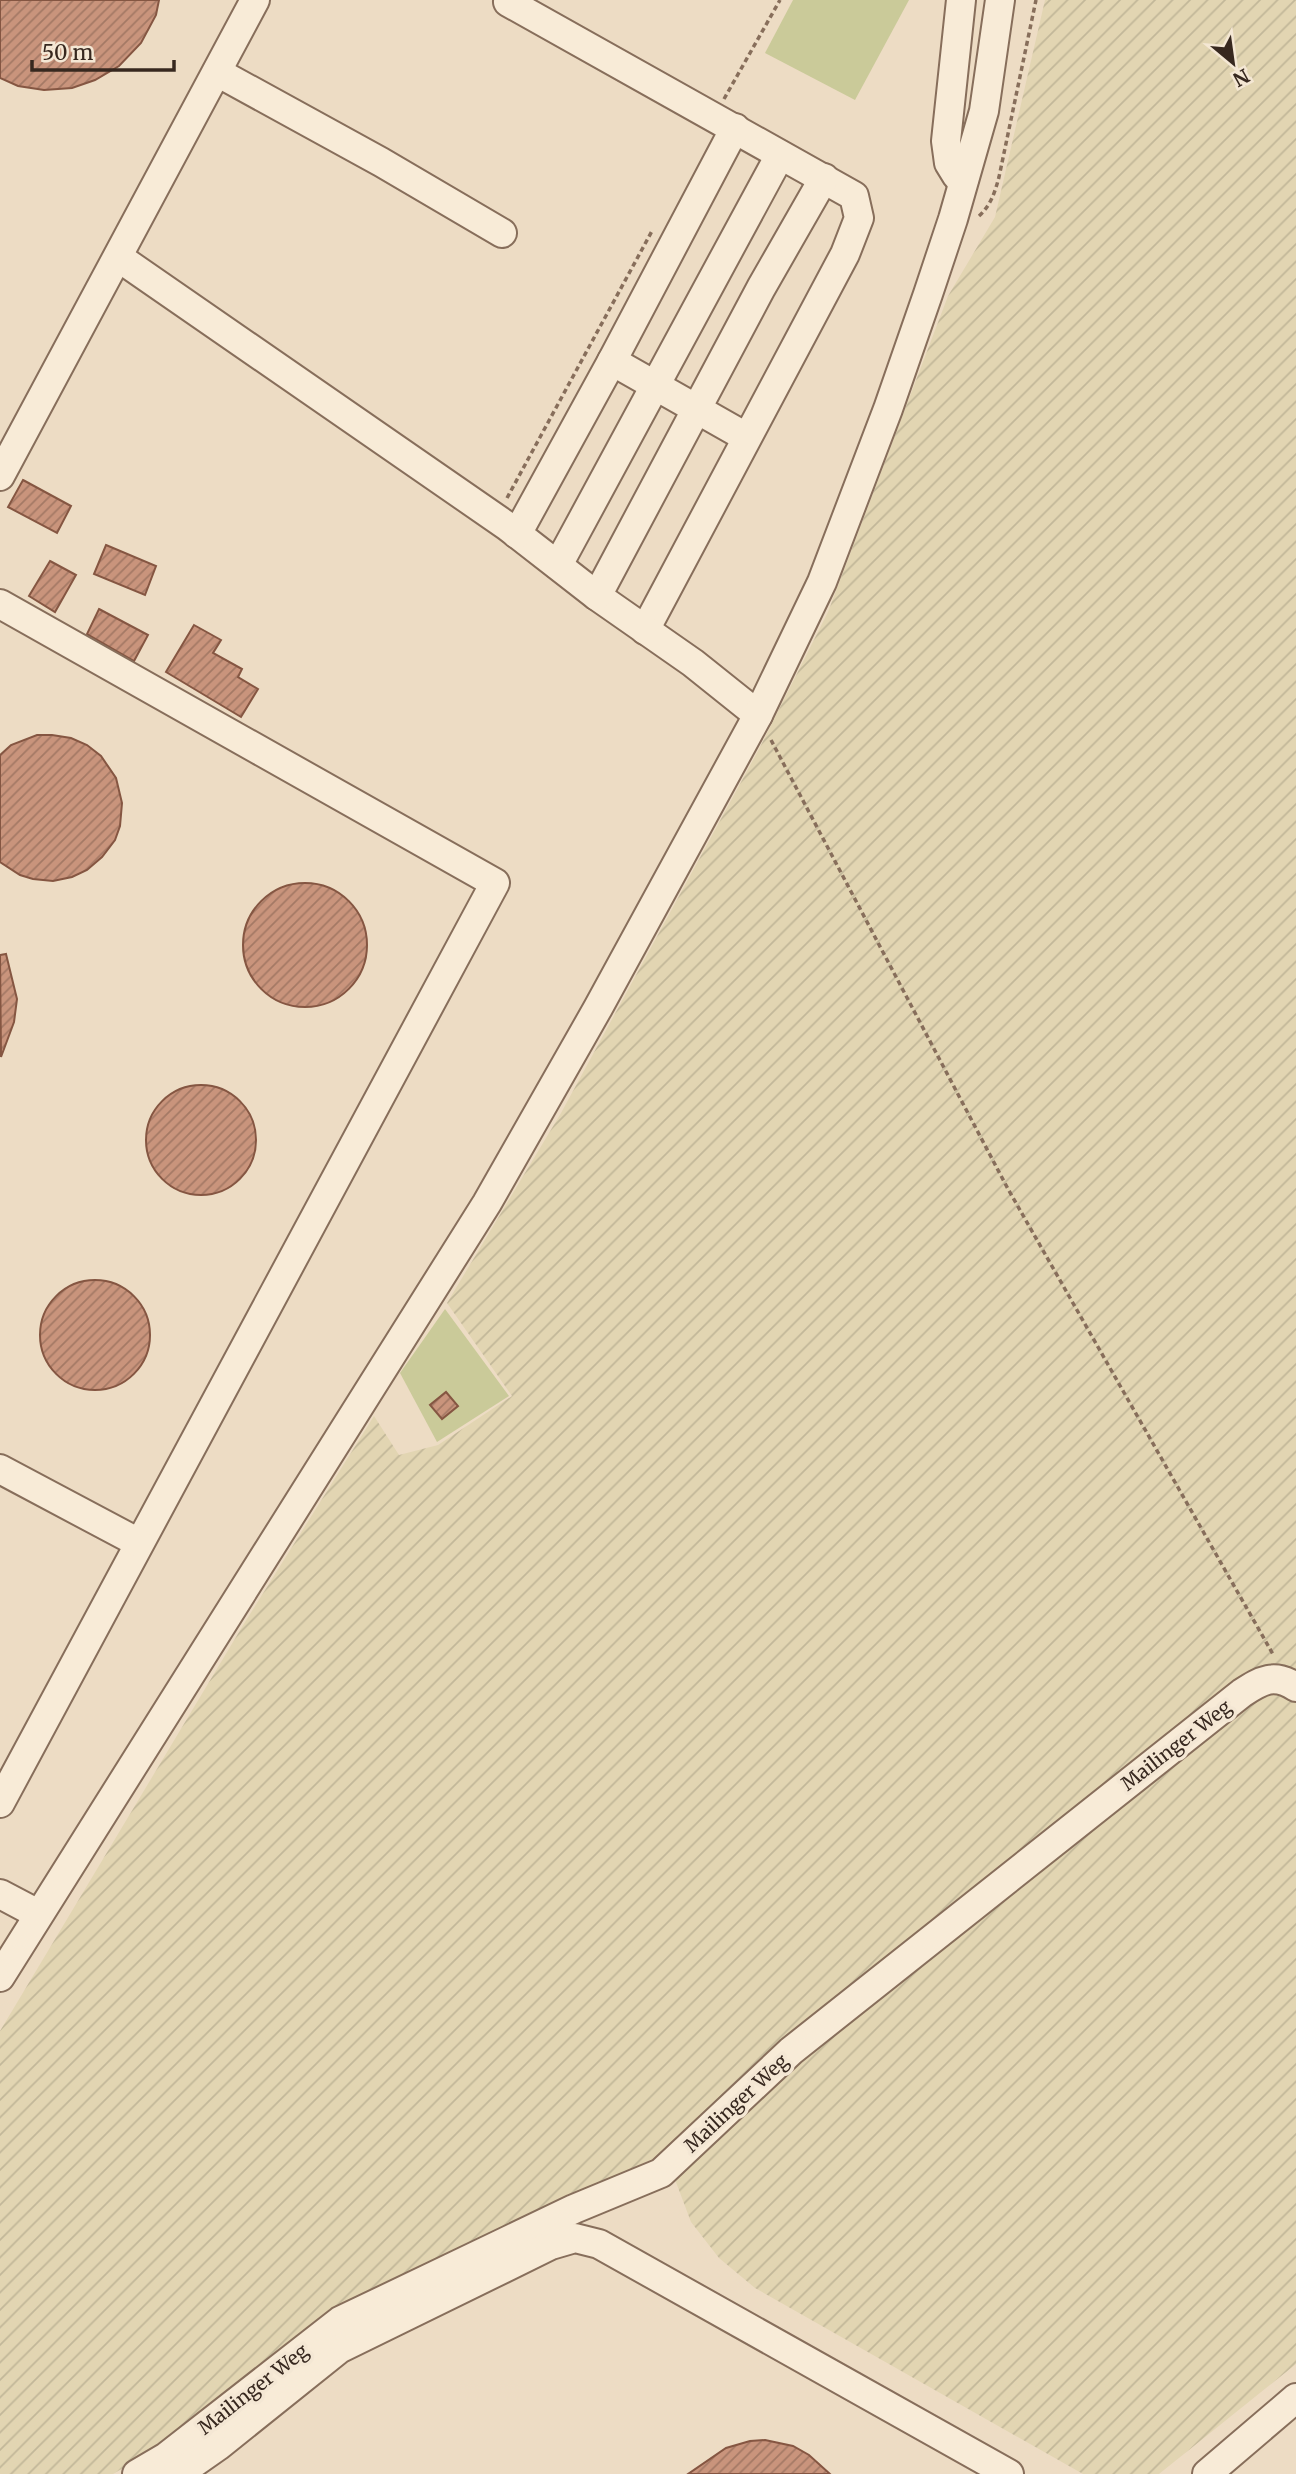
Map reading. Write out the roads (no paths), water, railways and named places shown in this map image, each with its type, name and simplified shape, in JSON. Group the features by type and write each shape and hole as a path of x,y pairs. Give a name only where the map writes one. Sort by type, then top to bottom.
{"street":[{"path":"0,476 255,0"},
{"path":"961,0 946,141 949,163 957,176 964,178"},
{"path":"0,1977 488,1203 758,715 822,582 892,396 948,232 984,111 1000,0"},
{"path":"508,2 854,196 859,218 845,254 645,630"},
{"path":"217,72 502,233"},
{"path":"506,526 612,362 725,122"},
{"path":"558,565 780,155"},
{"path":"597,596 761,288 824,178"},
{"path":"118,257 506,526 597,596 693,663 758,715"},
{"path":"612,362 746,437"},
{"path":"0,604 495,883 0,1804"},
{"path":"0,1469 139,1543"},
{"name":"Mailinger Weg","path":"137,2474 166,2457 340,2321 574,2209 661,2173 791,2051 1242,1693 1264,1679 1291,1684"},
{"path":"0,1894 38,1914"},
{"path":"178,2474 218,2446 339,2349 551,2245 575,2238 599,2244 1009,2474"},
{"path":"1207,2474 1296,2399"}]}
